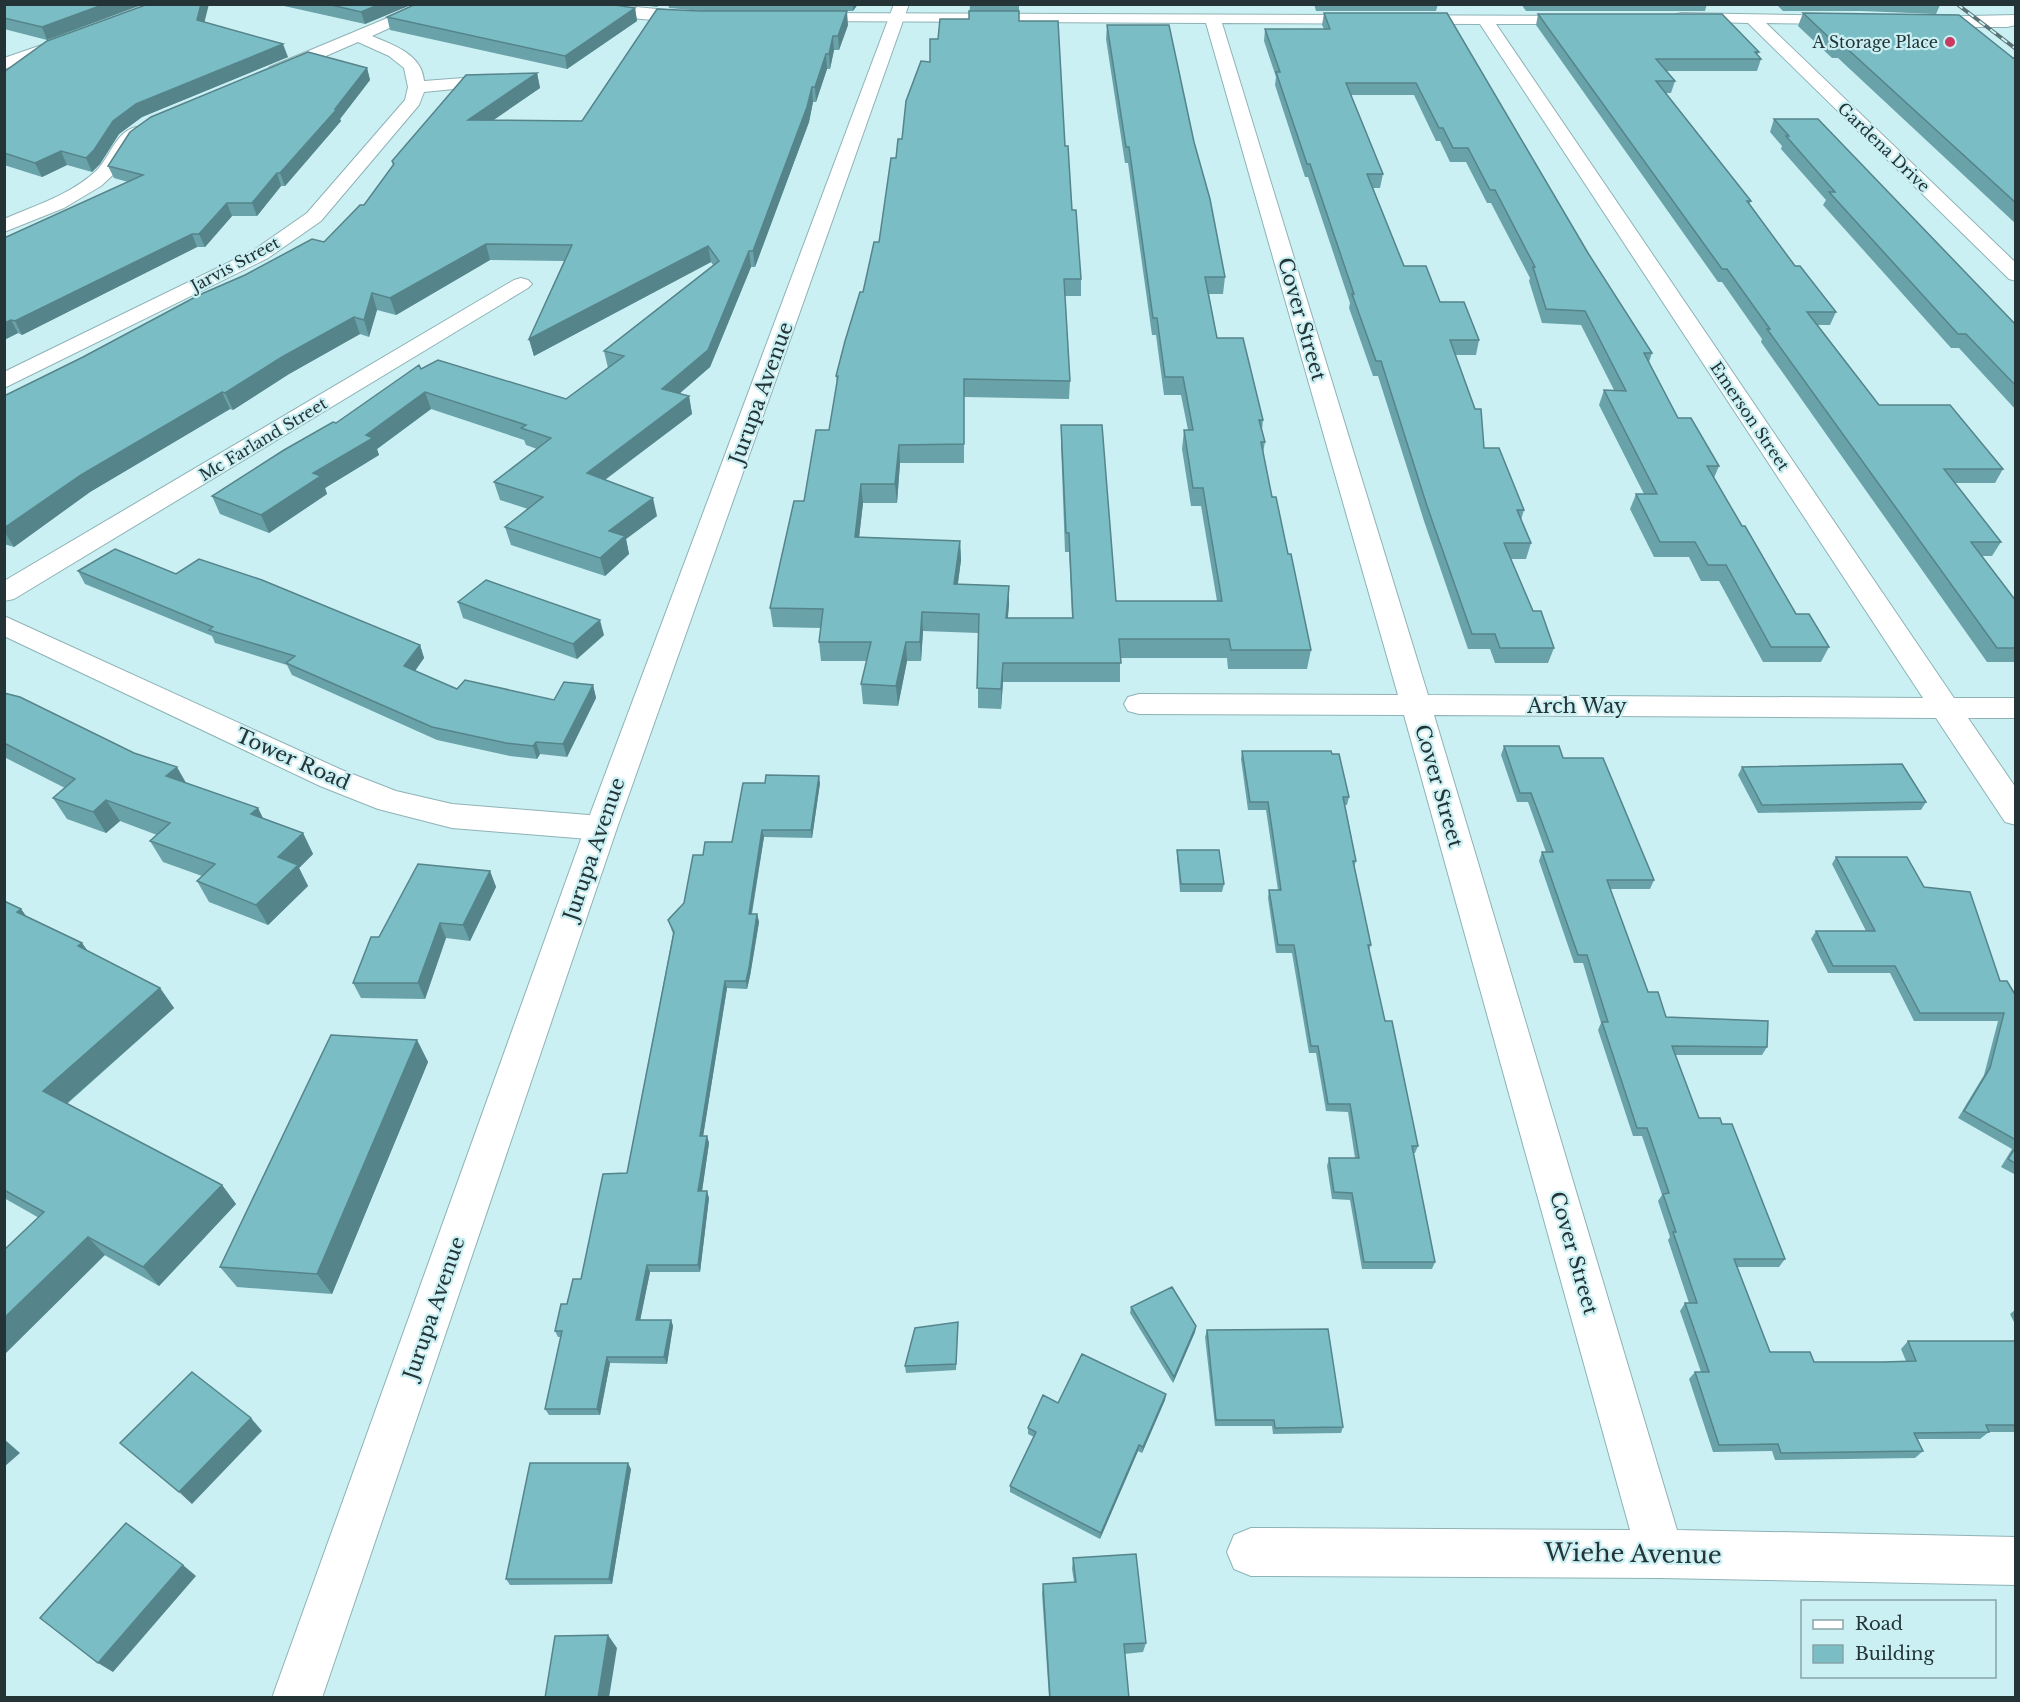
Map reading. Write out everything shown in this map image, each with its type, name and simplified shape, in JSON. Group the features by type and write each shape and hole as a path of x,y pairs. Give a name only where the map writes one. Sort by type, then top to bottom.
{"street":[{"path":"260,78 435,4"},
{"path":"570,4 641,14 713,18"},
{"path":"1824,4 1840,19"},
{"path":"2005,4 2016,12"},
{"path":"788,18 899,11 1213,19 1273,12 1485,19 1601,18"},
{"name":"Jurupa Avenue","path":"297,1698 601,828 899,11"},
{"path":"1671,18 1861,18"},
{"name":"Gardena Drive","path":"1752,18 2016,275"},
{"path":"1907,18 2007,22 2016,19"},
{"name":"Cover Street","path":"1213,19 1416,705 1660,1554"},
{"name":"Emerson Street","path":"1485,19 2016,814"},
{"path":"4,64 82,36"},
{"path":"359,37 388,50 412,65 417,75 417,87 477,82"},
{"path":"16,45 39,51"},
{"name":"Jarvis Street","path":"4,381 261,254 314,217 412,102 417,87"},
{"path":"4,226 65,200 87,187 106,172 122,145 132,134 149,123"},
{"name":"Mc Farland Street","path":"4,593 521,285"},
{"name":"Tower Road","path":"4,625 331,778 389,801 452,816 601,828"},
{"name":"Arch Way","path":"1139,704 2016,708"},
{"name":"Wiehe Avenue","path":"1251,1552 1660,1554 2016,1561"}],"building":[{"path":"4,4 105,4 42,27 4,18"},
{"path":"148,4 201,4 197,20 283,44 136,104 113,121 86,158 61,151 35,163 4,153 4,72 47,41"},
{"path":"327,4 380,4 361,12"},
{"path":"416,4 608,4 635,8 565,56 387,17"},
{"path":"657,9 847,11 838,36 833,36 829,54 826,54 815,87 812,87 807,107 753,251 749,251 708,350 662,389 689,396 587,473 653,498 609,531 625,536 600,558 505,527 543,497 494,482 551,438 521,428 526,425 425,392 366,435 373,438 313,473 321,476 261,515 212,496 284,450 333,422 336,423 419,365 421,369 438,360 566,399 624,356 604,351 719,261 708,246 529,339 572,245 486,244 390,298 372,293 364,320 354,317 282,357 225,393 222,392 81,475 4,528 4,396 312,239 324,242 360,205 364,205 394,164 392,161 466,75 537,73 468,120 582,121"},
{"path":"969,11 1019,11 1019,21 1058,21 1065,146 1068,146 1072,210 1076,210 1081,279 1064,279 1070,381 964,379 964,444 899,445 895,484 861,484 855,537 960,541 954,584 1009,586 1006,618 1073,618 1061,425 1102,425 1116,601 1222,601 1203,488 1193,488 1184,430 1193,430 1183,377 1165,377 1157,318 1153,318 1129,147 1126,147 1107,25 1169,25 1194,142 1210,199 1225,277 1205,277 1217,338 1243,338 1263,420 1259,420 1265,442 1261,442 1272,497 1276,497 1288,554 1291,554 1311,650 1231,650 1229,639 1119,639 1121,663 1003,663 1001,689 977,688 979,614 922,612 920,642 906,642 896,686 861,684 871,642 819,642 823,609 770,608 794,501 804,501 816,430 829,430 838,376 836,376 845,341 860,292 863,292 874,242 879,242 891,158 896,158 898,139 902,139 906,101 921,61 930,62 930,39 938,39 940,19 969,19"},
{"path":"1324,13 1447,13 1588,253 1652,353 1644,353 1678,418 1691,418 1719,466 1707,466 1742,526 1745,526 1796,614 1809,614 1829,647 1771,647 1726,565 1708,565 1695,542 1660,542 1636,494 1657,494 1604,390 1626,391 1585,311 1546,309 1533,267 1535,267 1495,190 1490,190 1468,148 1453,148 1443,128 1439,128 1416,83 1346,83 1383,174 1367,174 1404,266 1426,266 1440,302 1464,302 1479,340 1450,340 1475,409 1481,409 1484,448 1499,448 1524,510 1517,510 1531,543 1504,543 1533,611 1541,611 1554,648 1500,648 1495,634 1472,634 1427,506 1381,361 1376,361 1310,164 1307,164 1276,72 1280,72 1265,29 1330,29"},
{"path":"1803,13 1959,15 2013,58 2016,58 2016,203 1843,45 1837,45"},
{"path":"1538,14 1722,14 1759,52 1755,52 1761,59 1656,59 1675,81 1656,81 1751,201 1747,201 1795,266 1800,266 1836,312 1807,312 1879,405 1950,405 2003,469 1944,469 2001,542 1971,542 2016,601 2016,648 1997,648 1767,329 1770,329 1727,269 1722,269"},
{"path":"308,52 367,68 335,109 337,109 252,203 227,203 199,234 192,234 15,321 4,323 4,238 143,175 108,166 130,132 151,117"},
{"path":"1774,119 1818,119 2016,325 2016,386 1966,334 1958,334 1829,192 1835,192"},
{"path":"115,549 176,574 199,559 262,580 420,645 404,666 457,689 465,680 554,700 564,682 593,685 563,744 536,742 533,746 506,743 432,727 286,663 295,656 209,630 213,627 78,571"},
{"path":"486,580 600,620 573,644 458,602"},
{"path":"4,693 20,697 134,753 177,767 166,776 258,808 251,814 303,833 278,857 298,865 256,905 197,881 215,864 150,841 170,823 106,800 93,812 53,798 75,779 4,743"},
{"path":"1504,746 1559,746 1563,758 1603,758 1654,880 1607,880 1648,992 1658,992 1666,1017 1768,1021 1767,1047 1672,1046 1699,1118 1720,1118 1722,1124 1732,1124 1785,1259 1734,1259 1770,1352 1810,1352 1814,1362 1916,1361 1908,1341 2016,1341 2016,1425 1986,1425 1989,1432 1914,1433 1923,1451 1781,1453 1778,1444 1719,1445 1695,1372 1709,1372 1685,1303 1697,1303 1663,1194 1669,1193 1647,1128 1637,1128 1602,1022 1608,1022 1587,955 1578,955 1542,852 1553,852 1531,793 1520,793"},
{"path":"1242,751 1331,751 1332,754 1339,754 1349,797 1343,797 1356,861 1353,861 1371,945 1368,945 1385,1021 1392,1021 1418,1146 1412,1146 1435,1262 1364,1262 1352,1193 1334,1192 1329,1158 1359,1158 1350,1104 1328,1104 1318,1046 1311,1046 1294,945 1278,945 1269,890 1281,890 1268,802 1250,802"},
{"path":"1902,764 1926,802 1762,805 1742,767"},
{"path":"766,775 819,776 811,830 762,830 749,914 757,914 749,968 746,981 725,981 700,1136 707,1136 698,1191 707,1191 698,1265 647,1265 636,1320 671,1320 664,1357 607,1357 597,1409 545,1409 562,1331 555,1331 561,1304 567,1304 573,1279 581,1279 603,1174 627,1173 674,932 668,920 684,903 693,855 703,855 705,842 732,842 743,783 765,783"},
{"path":"1177,850 1219,850 1224,884 1181,884"},
{"path":"1836,857 1907,857 1924,887 1970,892 2000,981 2007,981 2016,996 2016,1140 1964,1111 1990,1068 2004,1013 1920,1013 1895,966 1833,966 1816,931 1875,931"},
{"path":"418,864 490,871 463,925 440,923 418,983 353,983 371,937 379,937"},
{"path":"4,901 21,909 17,912 82,943 78,946 160,988 43,1091 222,1185 143,1267 88,1237 4,1318 4,1250 44,1212 4,1190"},
{"path":"331,1035 417,1040 317,1274 220,1267"},
{"path":"2016,1147 2016,1164 2008,1159"},
{"path":"1172,1287 1196,1326 1174,1377 1131,1307"},
{"path":"958,1322 956,1364 905,1366 915,1328"},
{"path":"1328,1329 1343,1427 1275,1428 1274,1420 1216,1420 1207,1330"},
{"path":"1082,1354 1166,1394 1143,1447 1139,1445 1101,1533 1010,1486 1036,1432 1028,1428 1043,1395 1058,1403"},
{"path":"192,1372 251,1418 179,1492 120,1443"},
{"path":"530,1463 628,1463 609,1579 506,1579"},
{"path":"126,1523 183,1565 98,1663 40,1618"},
{"path":"1136,1554 1146,1643 1124,1644 1129,1698 1050,1698 1043,1584 1076,1582 1073,1558"},
{"path":"608,1635 598,1698 545,1698 555,1636"}],"railway":[{"path":"1957,4 2016,49"}],"place":[{"name":"A Storage Place","path":"1950,42"}]}
